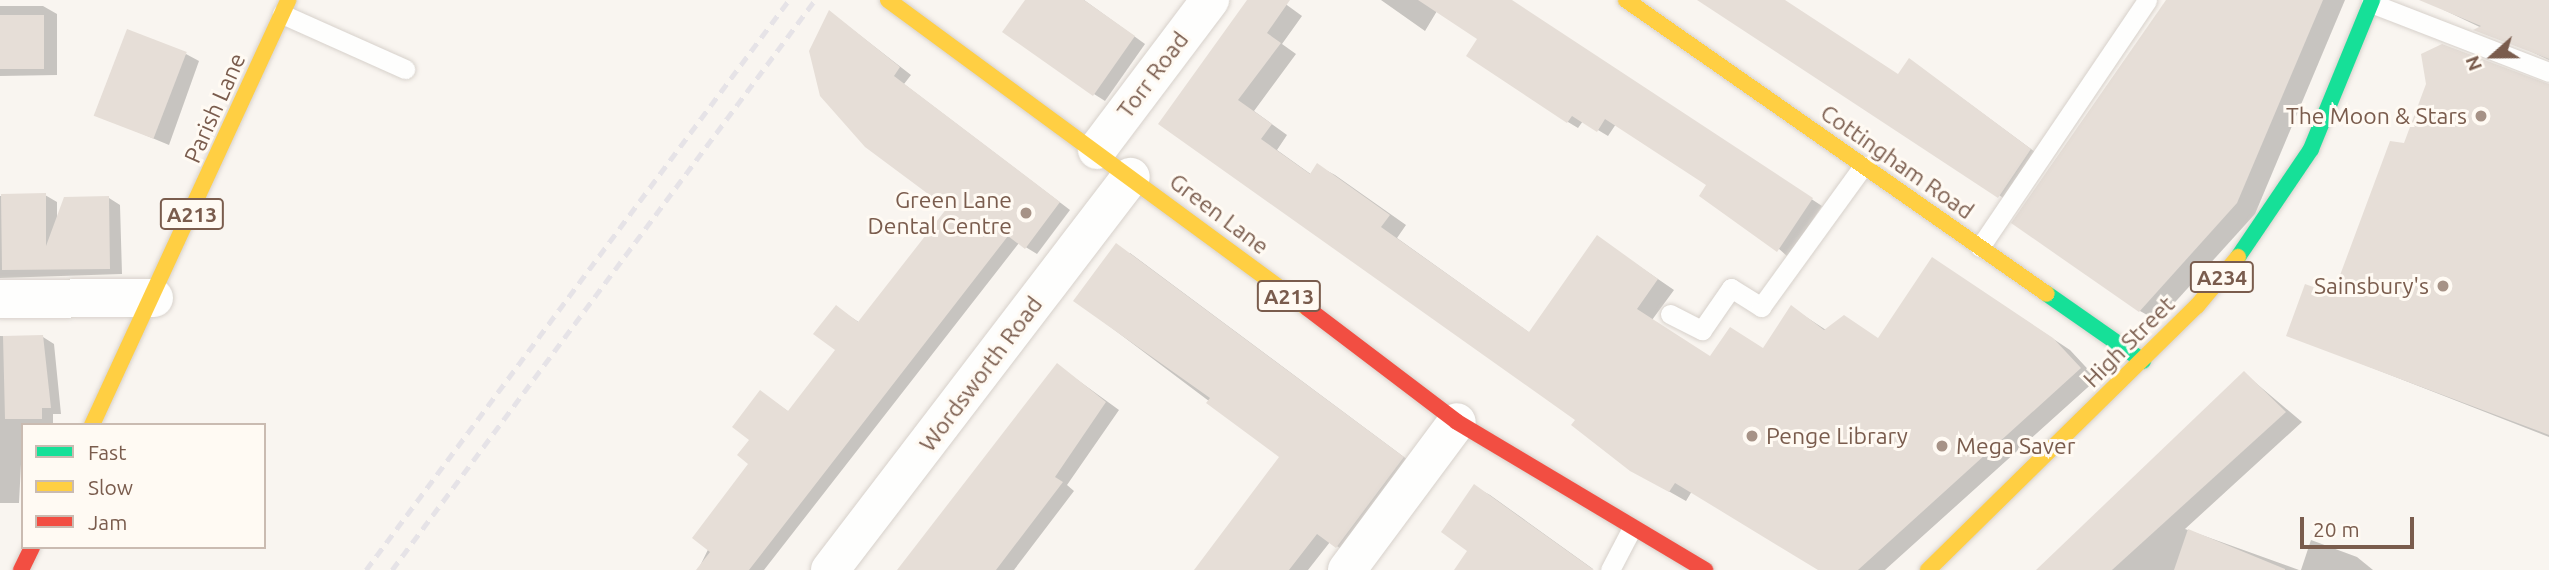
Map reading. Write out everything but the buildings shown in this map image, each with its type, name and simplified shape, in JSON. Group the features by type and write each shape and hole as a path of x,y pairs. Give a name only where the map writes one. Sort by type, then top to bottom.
{"main road":[{"name":"Green Lane","path":"888,0 1097,150 1457,422 1704,570"},
{"name":"Cottingham Road","path":"1626,0 2143,360"},
{"name":"High Street","path":"1928,570 2143,360 2264,226 2311,149 2372,1"},
{"name":"Parish Lane","path":"93,423 154,298 285,7"},
{"path":"21,570 31,549"}],"street":[{"name":"Torr Road","path":"1097,150 1210,0"},
{"name":"Wordsworth Road","path":"830,570 1131,177"},
{"path":"0,299 154,298"},
{"path":"1347,570 1457,422"}],"lane":[{"path":"1980,247 2147,0"},
{"path":"2372,1 2549,72"},
{"path":"285,7 405,69"},
{"path":"1670,314 1702,330 1731,288 1761,307 1863,166"},
{"path":"1610,570 1632,528"}],"railway":[{"path":"366,570 789,0"},
{"path":"392,570 815,0"}],"traffic: fast":[{"path":"2238,257 2311,149 2372,0"},
{"path":"2047,294 2143,361"}],"traffic: slow":[{"path":"93,423 288,0"},
{"path":"888,0 1307,308"},
{"path":"1626,0 2047,294"},
{"path":"1928,570 2197,306 2238,257"}],"traffic: jam":[{"path":"1307,308 1457,422 1705,570"},
{"path":"21,570 31,549"}],"place":[{"name":"The Moon & Stars","path":"2481,116"},
{"name":"Green Lane Dental Centre","path":"1026,213"},
{"name":"Sainsbury's","path":"2443,286"},
{"name":"Penge Library","path":"1752,436"},
{"name":"Mega Saver","path":"1942,446"}]}
